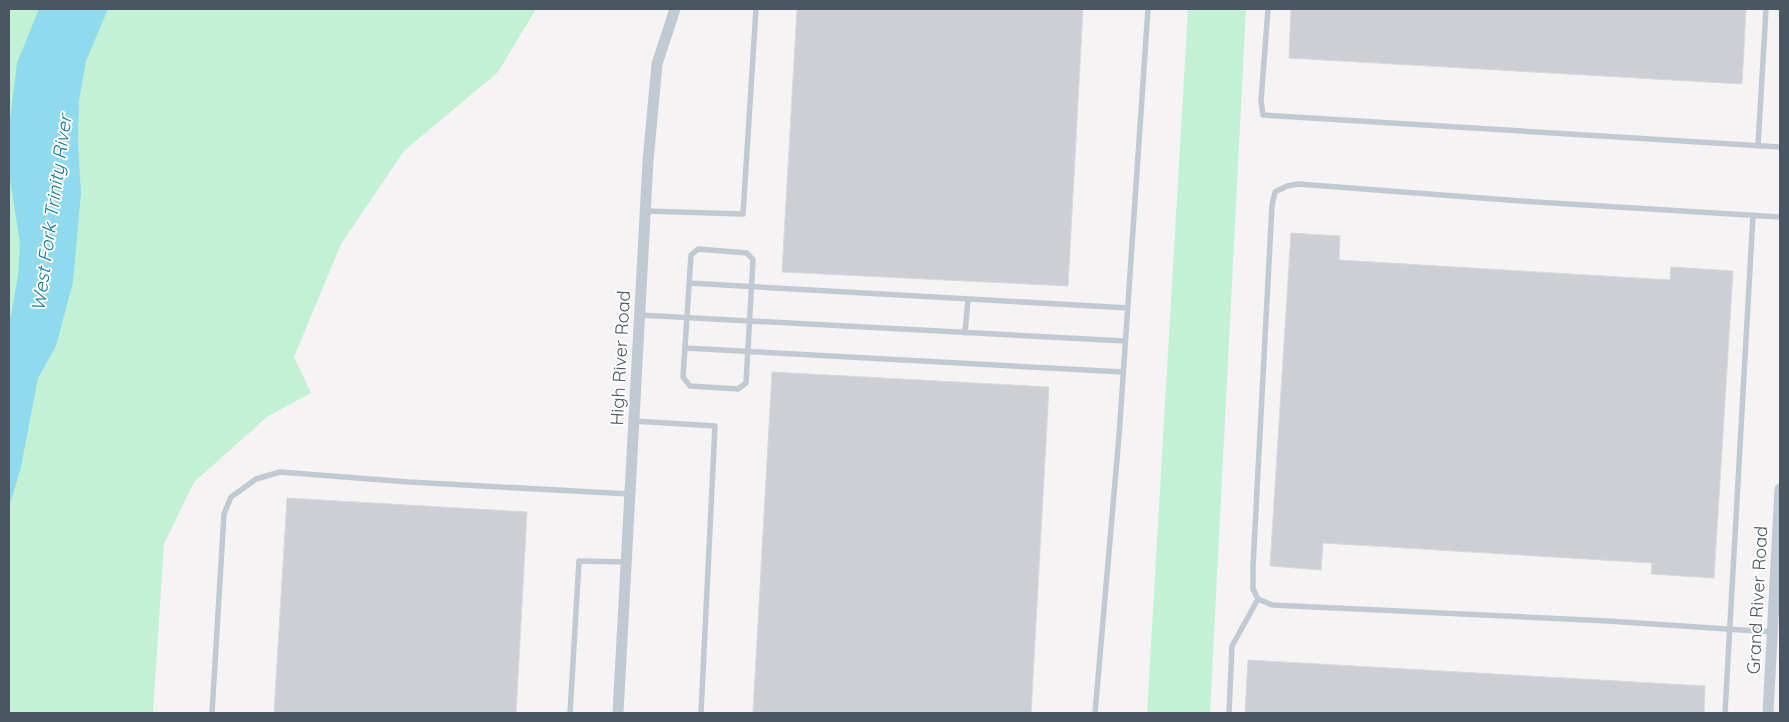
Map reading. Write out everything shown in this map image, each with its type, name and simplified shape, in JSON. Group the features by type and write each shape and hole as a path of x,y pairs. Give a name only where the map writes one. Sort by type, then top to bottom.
{"street":[{"name":"High River Road","path":"618,713 646,210 657,64 675,9"},
{"name":"Grand River Road","path":"1768,713 1772,632 1777,594 1780,489"}],"lane":[{"path":"646,210 743,214 756,9"},
{"path":"1095,713 1128,308 1148,9"},
{"path":"1268,9 1261,101 1263,115 1780,147"},
{"path":"1758,146 1766,9"},
{"path":"1772,632 1272,605 1258,598 1253,589 1253,566 1272,205 1276,192 1286,186 1298,184 1520,201 1780,217"},
{"path":"1725,713 1753,215"},
{"path":"698,249 747,253 753,260 746,383 738,389 690,386 683,377 689,283 691,255 698,249"},
{"path":"689,283 1128,308"},
{"path":"965,333 968,299"},
{"path":"640,315 1125,341"},
{"path":"684,348 1123,372"},
{"path":"634,422 715,426 701,713"},
{"path":"212,713 224,514 231,497 256,479 280,472 409,482 630,494"},
{"path":"570,713 579,562 626,562"},
{"path":"1229,713 1232,646 1258,598"}],"green space":[{"path":"9,9 536,9 498,72 404,151 341,244 294,357 311,393 268,416 194,482 164,544 153,713 9,713"},
{"path":"1188,9 1246,9 1210,713 1147,713"}],"water":[{"name":"West Fork Trinity River","path":"39,9 108,9 86,61 79,100 78,143 81,193 73,282 56,346 38,378 21,467 9,507 9,326 18,276 20,243 9,173 9,128 17,63"}],"building":[{"path":"797,9 1083,9 1068,286 782,272"},
{"path":"1291,9 1746,9 1742,84 1289,58"},
{"path":"1291,233 1340,236 1339,260 1670,280 1671,267 1733,271 1714,578 1651,574 1652,563 1323,543 1321,570 1270,566"},
{"path":"772,372 1049,387 1031,713 753,713"},
{"path":"287,498 527,512 516,713 274,713"},
{"path":"1248,660 1705,686 1704,713 1245,713"}]}
